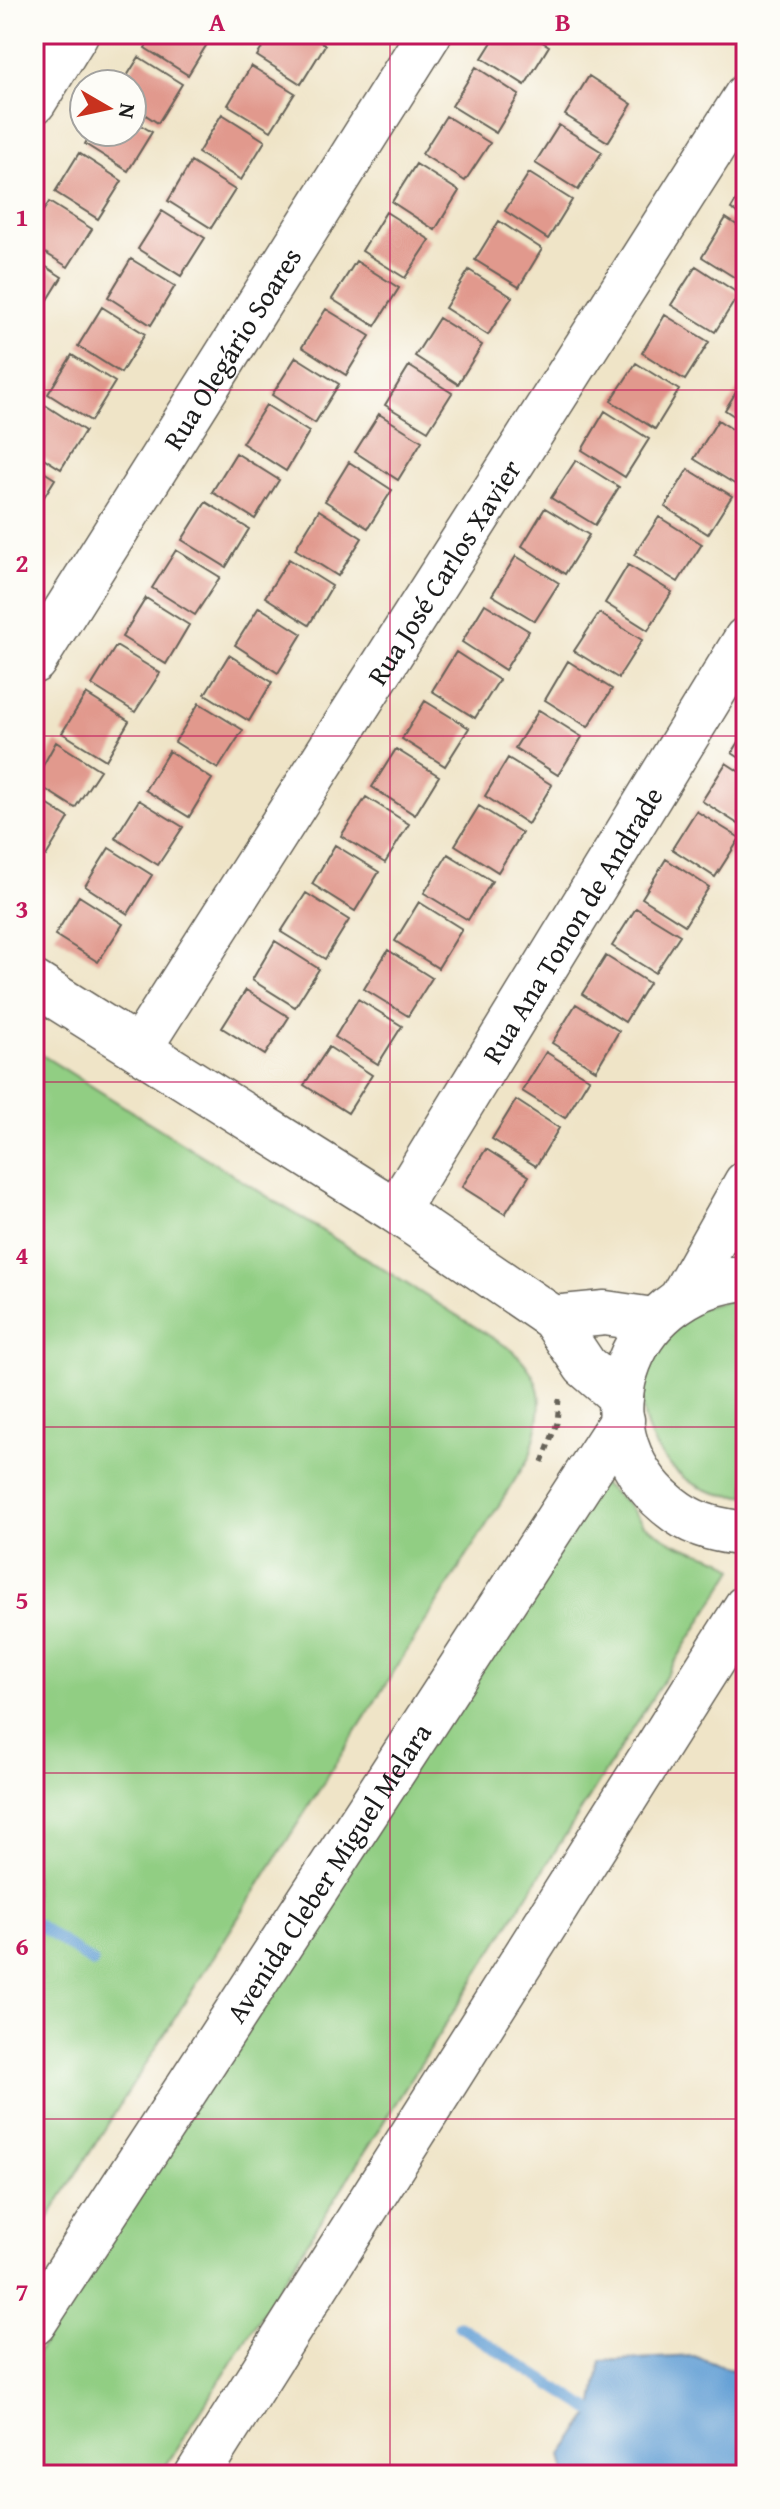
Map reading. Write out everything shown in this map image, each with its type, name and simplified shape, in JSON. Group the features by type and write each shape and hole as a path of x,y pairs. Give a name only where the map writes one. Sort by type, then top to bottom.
{"street":[{"path":"34,102 76,34"},
{"name":"Rua Olegário Soares","path":"34,661 429,34"},
{"name":"Rua José Carlos Xavier","path":"139,1049 746,96"},
{"name":"Rua Ana Tonon de Andrade","path":"396,1211 746,639"},
{"path":"34,983 396,1211 553,1318 585,1366 621,1408"},
{"path":"746,1183 668,1307 637,1343 626,1369 621,1408 631,1456 650,1489 678,1513 712,1529 746,1534"},
{"path":"553,1318 668,1307 717,1280 746,1278"},
{"name":"Avenida Cleber Miguel Melara","path":"34,2323 621,1408"},
{"path":"197,2475 746,1607"}],"path":[{"path":"540,1465 557,1423 556,1388"}],"green space":[{"path":"34,1050 512,1350 533,1375 540,1399 530,1456 34,2241"},
{"path":"746,1296 746,1496 709,1491 678,1473 665,1460 648,1428 642,1392 647,1366 682,1317 703,1307"},
{"path":"591,1475 628,1504 643,1524 676,1544 722,1560 734,1569 160,2475 34,2475 34,2358"}],"water":[{"path":"694,2356 746,2375 746,2475 566,2475 562,2455 593,2411 601,2361"}],"building":[{"path":"153,34 212,36 188,75 145,48"},
{"path":"271,34 307,34 325,45 301,84 257,56"},
{"path":"497,34 529,34 549,46 525,85 482,58"},
{"path":"139,57 182,84 158,123 148,116 148,68 132,68"},
{"path":"251,66 295,93 271,131 228,105"},
{"path":"476,67 519,95 496,133 452,106"},
{"path":"589,76 632,104 608,142 565,115"},
{"path":"222,114 265,141 241,180 198,153"},
{"path":"446,116 490,143 465,181 422,154"},
{"path":"559,125 602,152 578,190 535,163"},
{"path":"91,148 142,148 128,171"},
{"path":"79,153 122,181 98,219 55,192"},
{"path":"191,162 235,190 211,228 168,201"},
{"path":"416,164 459,191 435,230 392,202"},
{"path":"529,173 572,200 548,239 505,211"},
{"path":"746,185 746,218 731,209"},
{"path":"49,202 92,229 68,267 34,246 34,225"},
{"path":"162,211 205,238 181,276 138,249"},
{"path":"386,212 430,240 405,278 362,251"},
{"path":"726,218 746,231 745,284 702,257"},
{"path":"499,221 542,249 519,287 475,260"},
{"path":"34,259 62,277 38,316 34,313"},
{"path":"131,259 175,286 151,325 108,297"},
{"path":"356,261 399,288 375,326 332,299"},
{"path":"696,266 739,294 715,332 671,305"},
{"path":"469,270 512,297 488,335 445,308"},
{"path":"102,307 145,334 121,373 78,346"},
{"path":"326,309 370,336 346,375 302,347"},
{"path":"665,315 709,342 685,380 642,353"},
{"path":"439,318 482,345 458,384 415,356"},
{"path":"72,355 115,382 91,421 48,394"},
{"path":"296,357 339,384 315,423 272,395"},
{"path":"636,363 679,390 655,429 611,401"},
{"path":"409,366 452,393 428,431 385,405"},
{"path":"746,376 746,424 725,410"},
{"path":"42,403 85,431 61,469 34,452 34,416"},
{"path":"266,405 309,432 286,471 242,443"},
{"path":"605,411 649,439 625,477 582,450"},
{"path":"379,414 422,441 398,480 355,452"},
{"path":"718,420 746,438 746,473 738,486 694,459"},
{"path":"236,453 279,480 255,519 212,492"},
{"path":"576,460 619,487 595,525 551,498"},
{"path":"349,462 392,490 368,528 325,501"},
{"path":"34,466 55,479 34,513"},
{"path":"688,469 732,496 708,534 665,507"},
{"path":"206,502 249,529 226,567 182,540"},
{"path":"545,508 589,535 565,574 522,546"},
{"path":"319,510 362,538 338,576 295,549"},
{"path":"659,517 702,544 678,582 634,555"},
{"path":"176,550 220,577 195,615 152,588"},
{"path":"516,556 559,583 535,621 492,595"},
{"path":"289,559 332,586 309,625 265,597"},
{"path":"628,565 672,592 648,630 605,603"},
{"path":"146,598 189,625 166,664 122,637"},
{"path":"485,604 529,631 505,670 462,642"},
{"path":"259,607 302,634 278,673 235,645"},
{"path":"599,613 642,640 618,678 574,651"},
{"path":"116,646 160,673 135,712 92,685"},
{"path":"456,652 499,680 475,718 432,691"},
{"path":"229,655 272,682 249,721 205,694"},
{"path":"568,661 612,689 588,727 545,700"},
{"path":"86,694 129,721 106,760 62,733"},
{"path":"425,701 469,728 445,766 402,739"},
{"path":"199,703 243,730 218,769 175,742"},
{"path":"539,710 582,737 558,775 515,748"},
{"path":"746,731 746,762 732,753"},
{"path":"56,742 100,770 75,808 34,782"},
{"path":"396,749 439,776 415,815 372,787"},
{"path":"169,751 212,779 189,817 145,790"},
{"path":"508,758 552,785 528,824 485,796"},
{"path":"726,763 746,776 746,829 702,801"},
{"path":"34,796 69,818 46,856 34,849"},
{"path":"366,797 409,824 385,863 341,836"},
{"path":"139,800 183,827 158,865 115,838"},
{"path":"479,806 522,833 498,872 455,845"},
{"path":"696,811 740,838 715,877 672,849"},
{"path":"335,845 379,872 355,911 312,884"},
{"path":"109,848 152,875 128,914 85,886"},
{"path":"448,854 492,881 468,920 424,893"},
{"path":"666,859 709,887 685,925 642,898"},
{"path":"306,893 349,920 325,959 281,932"},
{"path":"79,896 123,924 98,962 55,935"},
{"path":"419,902 462,929 438,968 395,941"},
{"path":"636,908 680,935 655,973 612,946"},
{"path":"275,941 319,969 295,1007 252,980"},
{"path":"388,950 432,978 408,1016 364,989"},
{"path":"606,956 649,983 625,1022 582,994"},
{"path":"246,990 289,1017 265,1055 222,1028"},
{"path":"358,999 402,1026 378,1064 335,1037"},
{"path":"576,1004 619,1031 596,1070 552,1043"},
{"path":"329,1047 372,1075 348,1113 304,1085"},
{"path":"546,1052 589,1079 565,1118 522,1091"},
{"path":"516,1100 559,1128 536,1166 492,1139"},
{"path":"486,1149 529,1176 505,1214 462,1187"}],"waterway":[{"path":"34,1922 93,1963"},
{"path":"459,2326 593,2411 605,2414"}]}
